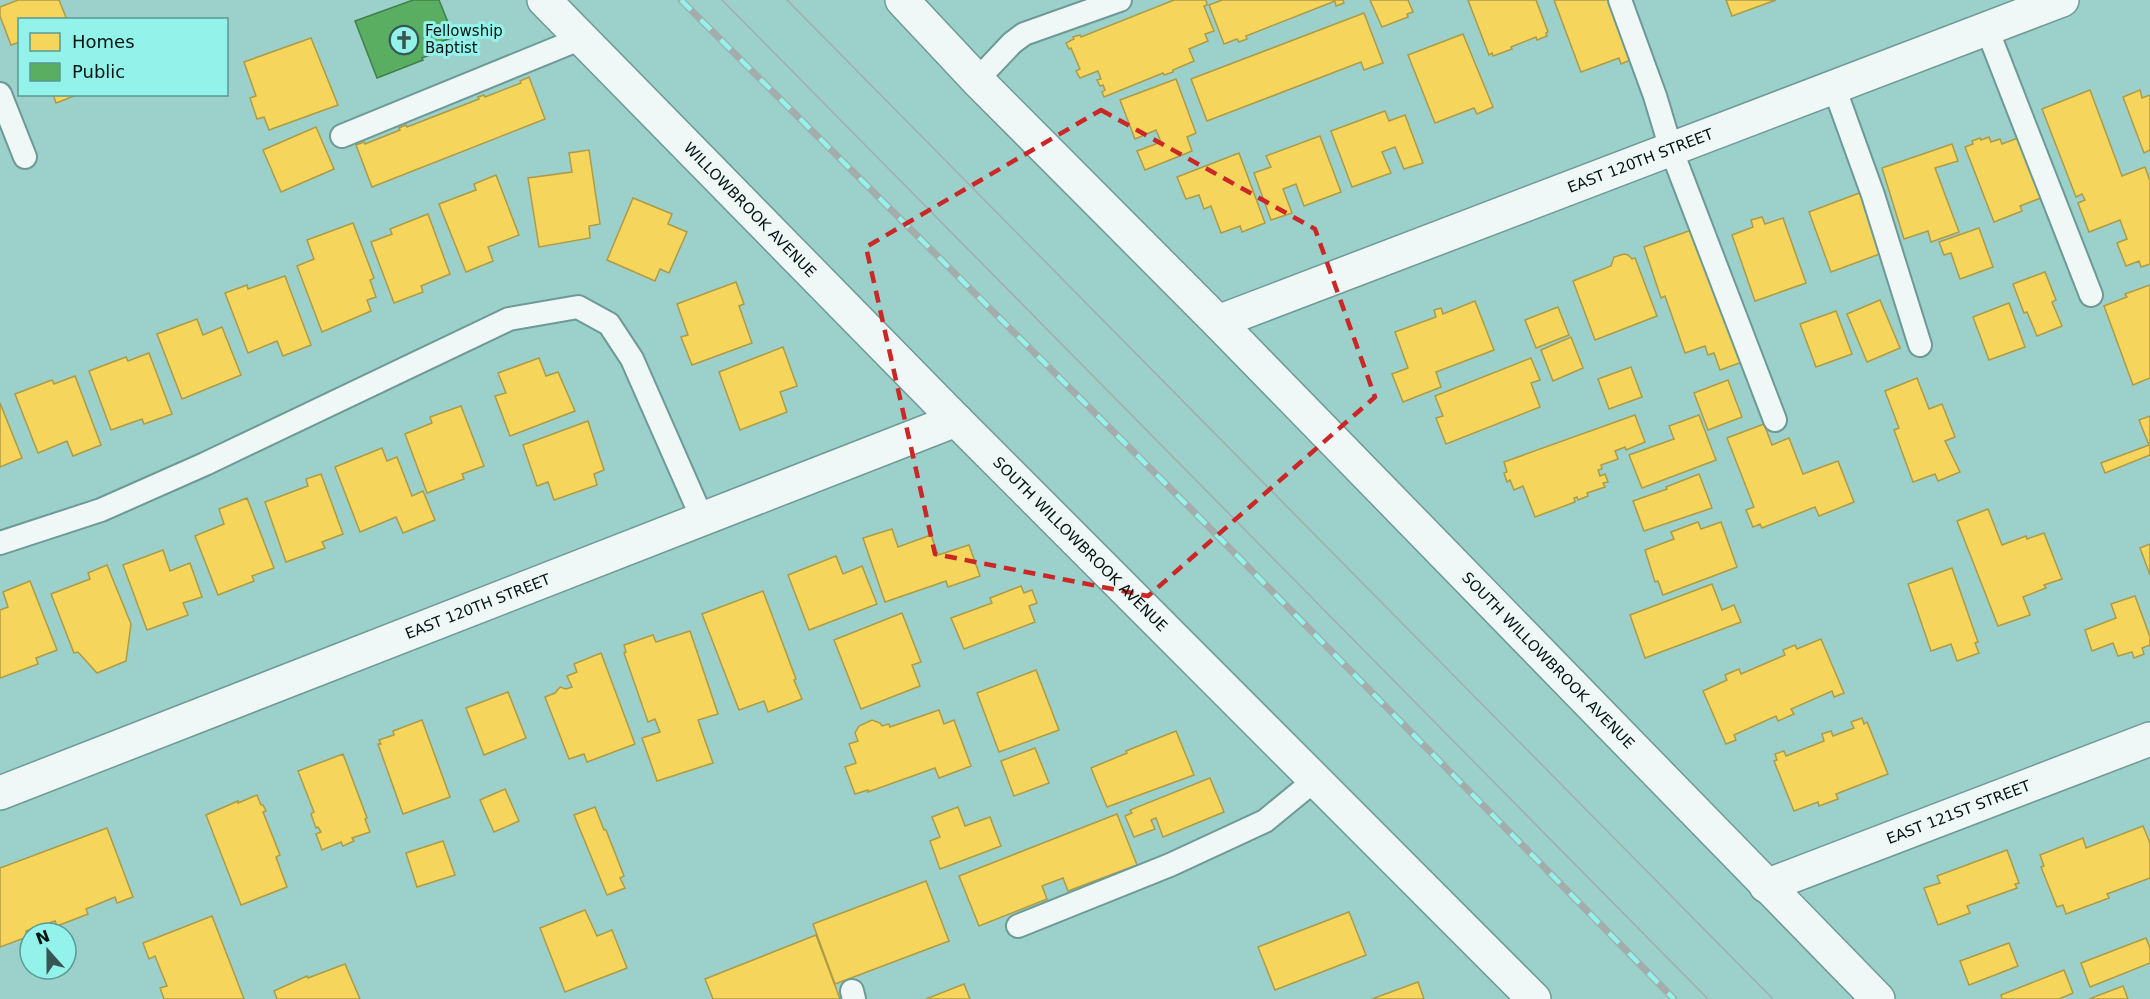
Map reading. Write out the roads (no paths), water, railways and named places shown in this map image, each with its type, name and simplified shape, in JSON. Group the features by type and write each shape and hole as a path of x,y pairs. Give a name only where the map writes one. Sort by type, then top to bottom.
{"street":[{"name":"WILLOWBROOK AVENUE","path":"544,0 956,420"},
{"path":"902,0 977,80 1218,322"},
{"name":"EAST 120TH STREET","path":"1218,322 2062,0"},
{"name":"SOUTH WILLOWBROOK AVENUE","path":"1218,322 1878,999"},
{"name":"EAST 120TH STREET","path":"0,793 956,420"},
{"name":"SOUTH WILLOWBROOK AVENUE","path":"956,420 1534,999"},
{"name":"EAST 121ST STREET","path":"1766,886 2150,739"}],"lane":[{"path":"977,80 1012,43 1024,34 1120,0"},
{"path":"1620,0 1655,96 1671,149 1775,420"},
{"path":"1987,28 2091,295"},
{"path":"342,136 582,38"},
{"path":"1834,87 1874,195 1920,345"},
{"path":"0,94 25,157"},
{"path":"0,543 101,510 205,464 509,319 578,307 609,324 632,359 702,518"},
{"path":"1018,926 1170,865 1265,821 1315,780"}],"tram line":[{"path":"722,0 1708,999"},
{"path":"787,0 1773,999"}],"railway":[{"path":"681,0 1194,512 1674,999"}],"place":[{"name":"Fellowship Baptist","path":"404,40"}]}
